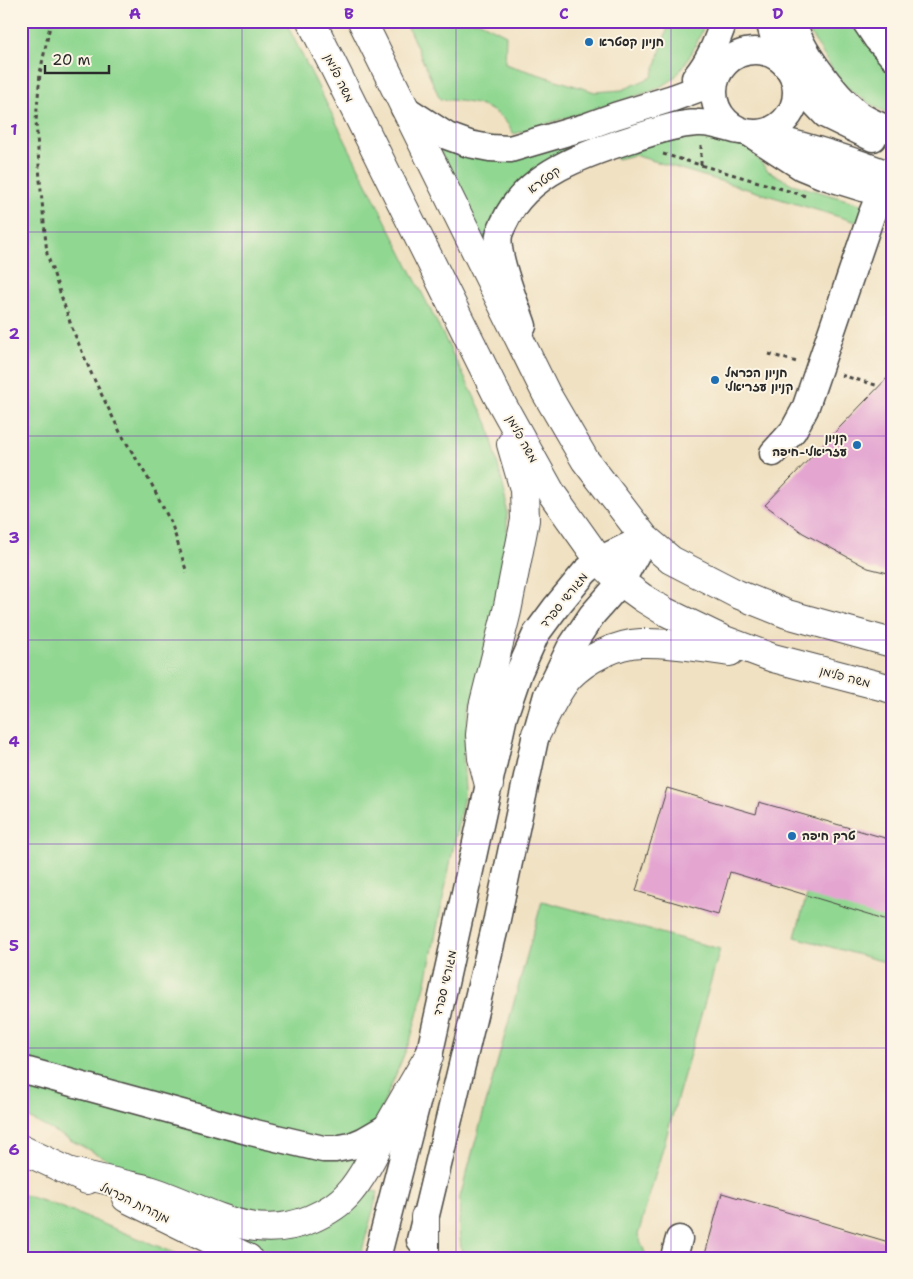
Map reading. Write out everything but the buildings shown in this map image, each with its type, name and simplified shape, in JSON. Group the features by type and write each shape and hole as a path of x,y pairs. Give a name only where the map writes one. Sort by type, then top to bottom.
{"main road":[{"name":"משה פלימן","path":"311,21 497,395 552,494 599,560 621,582 664,611 722,639 773,658 892,689"},
{"path":"362,21 546,393 585,460 645,538 671,560 737,594 787,614 892,643"},
{"path":"489,786 482,758 480,735 483,707 507,611 525,520 524,489 497,395"},
{"path":"536,734 556,697 570,677 588,662 608,650 640,643 676,644 773,658"},
{"path":"71,1172 148,1190 242,1226 282,1228 300,1224 329,1210 347,1195 362,1176 429,1056"},
{"name":"מנהרות הכרמל","path":"21,1149 248,1258"},
{"path":"425,1218 425,1258"}],"street":[{"path":"673,98 705,67 724,21"},
{"path":"404,108 446,136 469,144 510,149 673,98 716,78 727,62 738,54 752,51 765,52 778,58 791,73 796,93 794,106 787,118 777,127 765,133 745,132 728,125 715,106 713,95 716,78 727,46 730,21"},
{"path":"769,21 777,49 791,73 804,92 826,115 892,146"},
{"path":"793,21 794,28 814,64 835,91 858,114 892,131"},
{"path":"865,21 892,56"},
{"path":"601,149 605,129 615,116"},
{"name":"קסטרא","path":"546,393 498,251 499,235 508,214 522,196 538,181 568,163 601,149 675,125 700,122 803,145 861,163 888,189"},
{"path":"773,453 793,431 804,409 868,225 888,189"},
{"path":"416,1258 498,918 536,734 547,695 570,648 592,615 621,582 645,538"},
{"name":"מגורשי ספרד","path":"377,1258 429,1056 504,716 519,672 536,634 585,572 599,560 645,538"},
{"path":"21,1069 251,1132 323,1149 351,1146 389,1126"}],"path":[{"path":"51,21 40,73 36,121 47,254 72,328 92,375 120,432 152,485 172,525 187,573"},
{"path":"657,152 814,199"}],"green space":[{"path":"21,21 285,21 488,424 507,502 507,547 479,677 468,714 463,756 465,790 426,982 411,1038 380,1112 340,1193 293,1217 226,1212 114,1163 21,1114"},
{"path":"405,21 478,21 506,35 505,64 595,92 622,90 652,77 670,21 706,21 688,60 673,79 668,82 652,91 514,134 498,114 483,106 440,99"},
{"path":"807,21 854,21 892,66 892,115 873,106 842,84 808,30"},
{"path":"663,132 712,135 748,147 767,170 792,184 868,206 863,224 634,155 617,159 610,152"},
{"path":"433,136 576,141 517,188 487,248"},
{"path":"822,842 892,862 892,964 795,937"},
{"path":"542,901 720,949 638,1235 647,1258 462,1258 459,1229 460,1197"},
{"path":"362,1189 378,1192 360,1258 272,1258 208,1230 238,1235"},
{"path":"21,1194 58,1206 187,1258 21,1258"}],"place":[{"name":"חניון קסטרא","path":"589,42"},
{"name":"חניון הכרמל קניון עזריאלי","path":"715,380"},
{"name":"קניון עזריאלי-חיפה","path":"857,445"},
{"name":"טרק חיפה","path":"792,836"}]}
